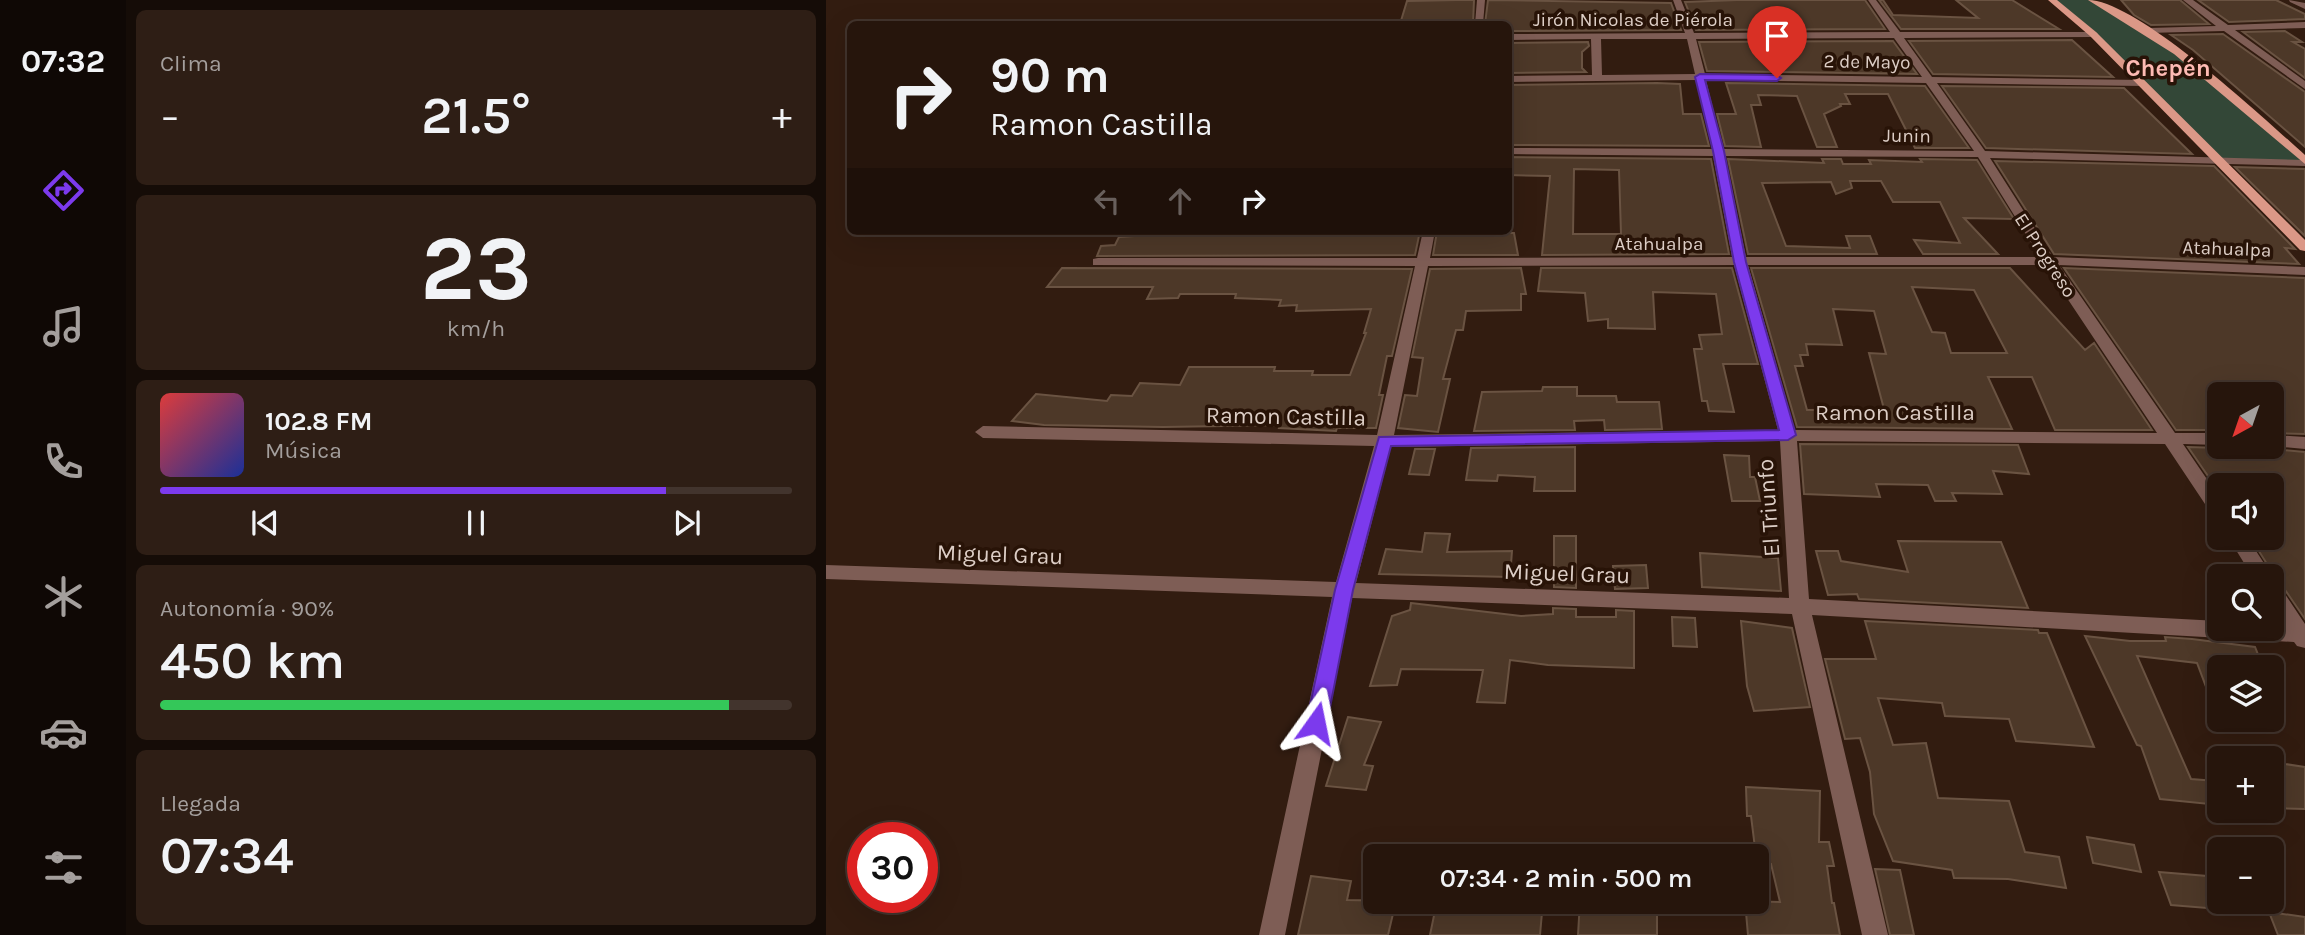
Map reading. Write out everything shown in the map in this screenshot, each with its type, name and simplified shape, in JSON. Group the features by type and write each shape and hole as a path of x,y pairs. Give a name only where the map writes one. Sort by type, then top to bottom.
{"main road":[{"path":"2052,0 2093,34 2305,247"},
{"path":"2092,0 2150,31 2216,83 2305,162"}],"street":[{"path":"1479,21 1481,0"},
{"name":"El Triunfo","path":"1677,0 1691,37 1718,151 1740,262 1788,435 1800,606 1875,935"},
{"name":"El Progreso","path":"1872,0 1982,154 2049,261 2207,493"},
{"path":"2187,0 2305,86"},
{"path":"2293,0 2305,6"},
{"path":"2150,31 2305,24"},
{"name":"Jirón Nicolas de Piérola","path":"1512,37 2093,34"},
{"path":"1596,37 1597,78"},
{"name":"2 de Mayo","path":"1512,79 1700,77 2142,83"},
{"name":"Junin","path":"1512,151 1982,154 2305,162"},
{"path":"1272,935 1344,590 1384,441 1428,235"},
{"name":"Atahualpa","path":"1097,262 2049,261 2305,271"},
{"name":"Ramon Castilla","path":"983,432 1384,441 1788,435 2207,438"},
{"path":"2284,442 2305,443"},
{"name":"Miguel Grau","path":"826,572 1800,606 2303,636"},
{"path":"2284,608 2303,636"}],"green space":[{"path":"2052,0 2092,0 2150,31 2305,161 2218,159 2142,83"}],"building":[{"path":"1474,0 1473,21 1401,21 1407,1"},
{"path":"1488,0 1671,3 1681,30 1512,31 1512,21 1485,21"},
{"path":"1865,0 1885,29 1696,30 1685,2"},
{"path":"1879,0 1883,0 1893,15 1978,18 1956,0 2012,0 2059,29 1901,29"},
{"path":"2121,0 2180,0 2209,24 2151,25 2134,15"},
{"path":"2198,0 2276,0 2305,14 2305,19 2229,22"},
{"path":"2285,31 2302,42 2293,42 2305,49 2305,78 2243,32"},
{"path":"2223,34 2305,92 2305,147 2193,50 2171,35"},
{"path":"2072,40 2113,77 1933,74 1909,41"},
{"path":"1893,41 1917,74 1707,71 1699,42"},
{"path":"1588,42 1589,46 1582,52 1582,68 1586,72 1512,73 1512,43"},
{"path":"1726,83 1925,86 1969,148 1915,148 1888,94 1845,94 1850,104 1840,104 1841,106 1824,114 1837,147 1817,147 1797,96 1758,95 1761,105 1751,105 1761,147 1725,146 1717,114 1736,114"},
{"path":"1680,84 1683,114 1701,114 1709,146 1512,145 1512,85"},
{"path":"1942,86 2124,88 2192,154 1986,148"},
{"path":"1512,157 1711,159 1729,254 1542,255 1550,176 1512,175","holes":["1574,169 1619,170 1621,234 1573,234"]},
{"path":"1728,159 1824,163 1822,159 1841,159 1843,164 1871,164 1869,160 1977,160 2014,219 1964,218 1998,254 1923,254 1914,240 1960,243 1940,202 1893,202 1881,181 1850,181 1852,188 1836,194 1831,182 1762,183 1786,246 1850,248 1846,236 1870,236 1877,254 1748,254"},
{"path":"1995,161 2214,166 2295,249 2285,248 2299,264 2054,254"},
{"path":"2235,167 2305,169 2305,236"},
{"path":"1512,233 1518,255 1433,255 1436,235"},
{"path":"1419,235 1415,255 1097,256 1101,246 1115,245 1119,237"},
{"path":"1062,268 1412,269 1392,356 1387,356 1376,428 1337,428 1336,431 1279,428 1280,425 1163,427 1044,425 1012,421 1036,394 1107,401 1111,395 1132,396 1140,383 1180,385 1189,367 1275,367 1274,371 1350,375 1366,333 1371,309 1296,311 1297,305 1279,306 1281,300 1235,298 1236,294 1180,294 1178,298 1147,299 1153,287 1047,287"},
{"path":"1521,268 1526,294 1521,294 1521,310 1466,311 1463,330 1456,330 1443,379 1450,379 1438,432 1398,428 1405,395 1417,396 1423,358 1412,357 1430,269"},
{"path":"1541,268 1732,268 1758,364 1723,364 1734,412 1709,411 1707,401 1702,401 1694,349 1702,349 1699,335 1722,334 1716,294 1653,292 1655,329 1608,328 1608,319 1588,321 1585,293 1538,291"},
{"path":"1751,268 2010,268 2085,350 2094,343 2152,430 2055,430 2032,377 1988,377 2012,429 1797,427","holes":["1912,287 1974,290 2007,353 1951,353 1945,333 1932,332","1833,309 1874,311 1886,354 1869,353 1884,409 1807,410 1795,366 1803,366 1800,355 1808,355 1806,344 1842,345"]},
{"path":"2064,268 2305,278 2305,434 2284,433 2284,382 2207,382 2207,430 2176,430"},
{"path":"1543,387 1577,387 1577,396 1616,396 1617,402 1659,402 1662,429 1605,430 1604,420 1574,421 1575,430 1474,431 1482,392 1542,391"},
{"path":"1800,444 2018,445 2029,474 1993,471 2002,494 1952,493 1956,501 1935,501 1928,485 1876,484 1880,497 1804,494"},
{"path":"1575,447 1575,491 1534,491 1535,477 1498,475 1497,481 1466,480 1471,448"},
{"path":"2188,447 2207,448 2207,459 2284,459 2284,450 2305,452 2305,619 2284,588 2284,564 2267,564 2258,550 2284,550 2284,473 2207,475"},
{"path":"1415,449 1435,449 1429,475 1409,474"},
{"path":"1724,455 1749,456 1750,477 1755,477 1760,501 1732,501"},
{"path":"1425,533 1450,534 1447,552 1512,551 1510,577 1379,574 1386,549 1422,552"},
{"path":"1554,536 1576,536 1576,588 1554,587"},
{"path":"1898,541 2001,542 2028,608 1859,599 1857,594 1828,595 1816,551 1838,551 1841,561 1908,572"},
{"path":"1700,553 1778,558 1781,591 1702,587"},
{"path":"1646,565 1648,588 1615,589 1613,566"},
{"path":"1411,603 1521,616 1553,614 1553,608 1576,609 1576,617 1616,617 1616,610 1634,611 1634,668 1548,665 1510,660 1505,703 1477,702 1483,670 1401,669 1397,685 1370,686 1392,616 1410,610"},
{"path":"1672,617 1695,618 1697,647 1673,646"},
{"path":"1741,621 1792,628 1810,707 1754,711 1747,686"},
{"path":"1865,621 2038,630 2039,633 2047,633 2094,747 2016,741 2009,719 1945,716 1942,703 1878,698 1893,745 1926,743 1938,798 2009,801 2025,852 2059,857 2066,888 2008,879 1954,878 1952,870 1893,861 1874,814 1870,772 1860,738 1845,739 1825,659 1876,659"},
{"path":"2085,636 2130,641 2166,641 2165,637 2255,647 2258,655 2207,655 2207,690 2197,663 2137,656 2191,779 2207,780 2207,804 2160,799 2141,746 2137,745"},
{"path":"1348,717 1381,722 1364,765 1373,766 1366,790 1326,786"},
{"path":"2284,764 2305,767 2305,809 2284,808"},
{"path":"1746,787 1820,791 1819,842 1829,842 1834,866 1827,866 1840,935 1748,935 1746,914 1769,914 1769,902 1780,902 1769,864 1769,844 1754,844 1751,816 1747,816"},
{"path":"2087,837 2134,845 2141,872 2093,863"},
{"path":"1875,869 1900,870 1914,935 1890,935"},
{"path":"2159,872 2207,876 2207,908 2171,905"},
{"path":"1311,876 1351,881 1347,900 1363,900 1363,914 1393,914 1388,935 1298,935"},
{"path":"1434,914 1542,914 1540,935 1430,935"},
{"path":"1579,914 1657,914 1657,935 1578,935"},
{"path":"2270,914 2305,917 2305,935 2278,935"}],"district":[{"name":"Chepén","path":"2168,68"}],"route":[{"path":"1316,723 1344,590 1384,441 1788,435 1740,262 1700,77 1777,78"}]}
